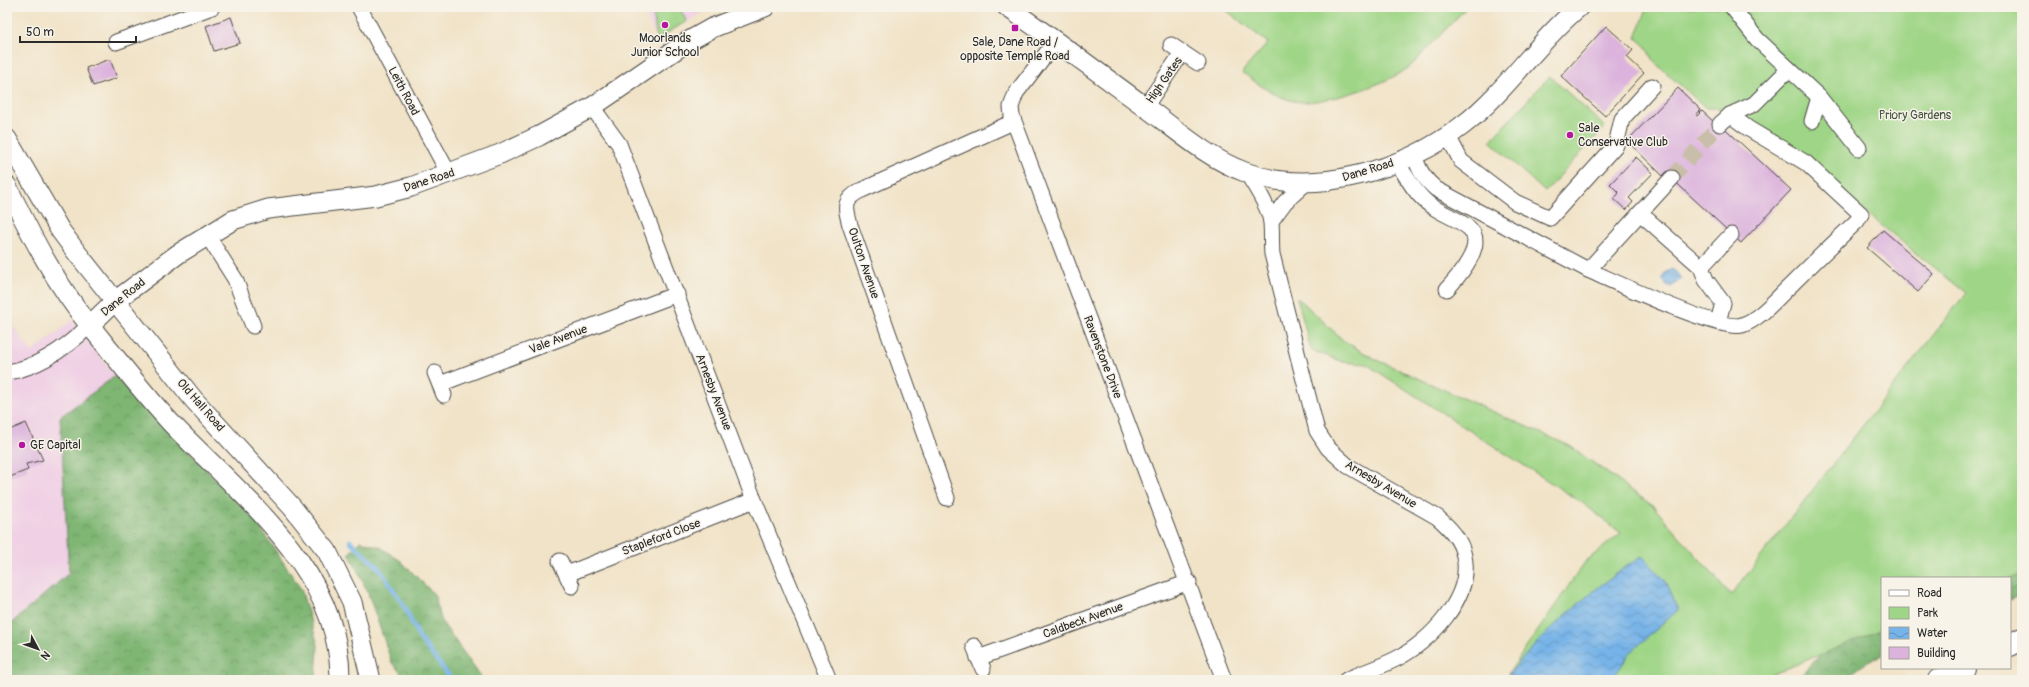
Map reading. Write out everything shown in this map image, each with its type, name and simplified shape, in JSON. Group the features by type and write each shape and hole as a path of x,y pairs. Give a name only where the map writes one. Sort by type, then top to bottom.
{"highway":[{"path":"2011,644 2022,639"},
{"path":"1940,680 1962,669"}],"main road":[{"name":"Dane Road","path":"90,325 115,301 207,235 233,220 268,209 376,196 411,187 449,174 539,136 592,107 687,42 712,28 765,7"},
{"name":"Dane Road","path":"1007,7 1145,107 1194,145 1246,172 1276,180 1306,182 1334,180 1363,174 1405,158 1448,136 1465,124 1490,100 1551,34 1579,7"},
{"name":"Old Hall Road","path":"7,139 60,230 115,301 194,400 292,507 327,552 352,602 371,680"},
{"path":"7,186 37,247 90,325 170,422 272,525 304,567 328,610 340,657 340,680"}],"street":[{"path":"116,42 212,7"},
{"name":"Leith Road","path":"359,7 449,174"},
{"path":"1732,7 1757,39 1819,97 1859,148"},
{"name":"Ravenstone Drive","path":"1055,42 1016,93 1011,107 1013,122 1189,582 1224,680"},
{"name":"High Gates","path":"1145,107 1177,49 1198,63"},
{"path":"1405,158 1436,189 1588,270 1667,305 1718,322 1734,326 1743,325 1766,310 1857,221 1861,214 1806,163 1749,129 1725,119 1754,104 1789,69"},
{"path":"1448,136 1461,161 1515,202 1550,218 1616,145 1622,119 1652,86"},
{"path":"1812,121 1819,97"},
{"name":"Arnesby Avenue","path":"592,107 619,144 754,500 829,680"},
{"name":"Oulton Avenue","path":"947,498 850,225 846,207 847,201 851,196 862,190 1013,122"},
{"path":"1405,158 1422,198 1430,205 1468,228 1474,234 1476,241 1474,251 1456,280 1447,289"},
{"name":"Arnesby Avenue","path":"1246,172 1258,189 1271,221 1270,238 1272,254 1317,431 1328,448 1348,466 1437,517 1449,527 1459,541 1464,556 1462,583 1450,612 1441,625 1429,636 1397,659 1346,680"},
{"path":"1588,270 1672,178"},
{"path":"1271,221 1285,202 1306,182"},
{"path":"1640,213 1701,267 1706,280 1723,303 1718,322"},
{"path":"207,235 235,279 254,326"},
{"path":"1701,267 1731,235"},
{"name":"Vale Avenue","path":"440,384 677,294"},
{"path":"7,372 22,370 71,343 90,325"},
{"name":"Stapleford Close","path":"566,573 754,500"},
{"name":"Caldbeck Avenue","path":"978,658 1189,582"}],"shaded area":[{"name":"Moorlands Junior School","path":"641,7 716,7 711,8 657,39"},
{"path":"7,318 32,352 72,320 115,376 60,417 70,573 7,627"}],"green space":[{"name":"Moorlands Junior School","path":"652,7 682,7 680,10 687,21 657,39"},
{"path":"1222,7 1467,7 1413,64 1399,74 1358,91 1328,99 1304,102 1279,96 1242,72 1268,43"},
{"name":"Priory Gardens","path":"1644,7 2022,7 2022,574 2011,579 2011,577 1881,577 1881,629 1759,680 1504,680 1585,562 1621,533 1584,504 1366,364 1343,362 1311,350 1297,297 1344,341 1375,359 1570,446 1653,506 1731,595 1966,293 1735,108 1706,108 1653,61 1646,47 1636,38 1646,11"},
{"path":"1550,76 1605,127 1545,192 1490,141"},
{"path":"115,376 255,520 301,589 318,645 316,680 7,680 7,627 69,573 60,417"},
{"path":"361,541 380,547 401,561 434,594 442,622 483,680 407,680 392,663 368,593 349,553"},
{"path":"2022,574 2022,595 2011,600 2011,579"},
{"path":"1881,629 1881,656 1866,663 1842,680 1797,680 1822,653"}],"water":[{"path":"1672,269 1681,279 1671,287 1666,285 1662,277 1666,272"},
{"path":"1642,556 1664,579 1678,610 1630,653 1612,680 1504,680 1535,645 1568,613 1604,583"}],"building":[{"path":"231,17 240,43 214,51 206,26"},
{"path":"1606,26 1633,50 1627,57 1644,73 1605,116 1561,76"},
{"path":"110,59 117,78 93,86 86,68"},
{"path":"1678,88 1701,110 1696,115 1697,116 1702,111 1715,123 1717,121 1791,190 1741,243 1668,175 1665,178 1627,141"},
{"path":"1636,157 1653,173 1629,198 1633,202 1626,210 1614,199 1619,193 1610,184"},
{"path":"1883,230 1934,274 1918,292 1867,248"},
{"name":"GE Capital","path":"26,423 43,460 26,464 28,470 7,478 7,431"}],"waterway":[{"path":"350,541 379,568 404,606 420,639 452,680"}],"tunnel":[{"path":"1672,178 1720,124"}],"place":[{"name":"Moorlands Junior School","path":"665,25"},
{"name":"Sale, Dane Road / opposite Temple Road","path":"1015,28"},
{"name":"Sale Conservative Club","path":"1570,135"},
{"name":"GE Capital","path":"22,445"}]}
